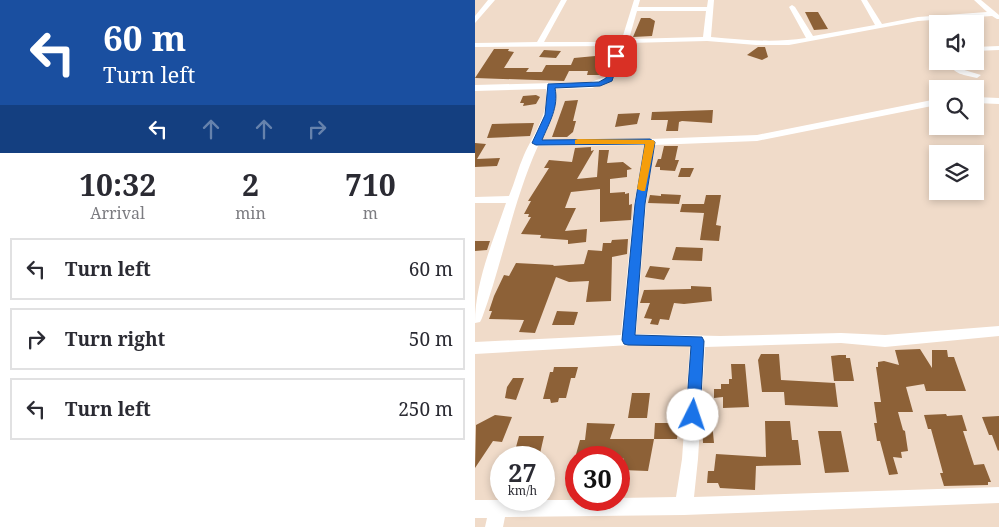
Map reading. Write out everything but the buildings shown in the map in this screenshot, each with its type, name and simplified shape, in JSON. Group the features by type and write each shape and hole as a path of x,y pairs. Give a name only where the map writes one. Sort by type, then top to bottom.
{"street":[{"path":"475,21 492,0"},
{"path":"539,45 564,0"},
{"path":"475,88 592,85 609,79 614,61 624,43 637,0"},
{"path":"707,39 711,0"},
{"path":"863,0 880,26"},
{"path":"977,0 996,16"},
{"path":"792,7 810,38"},
{"path":"633,9 709,9"},
{"path":"475,45 624,43 707,39 773,43 789,42 929,18"},
{"path":"984,19 999,26"},
{"path":"984,49 999,48"},
{"path":"957,70 977,75"},
{"path":"475,318 481,289 513,199 529,156 549,115 552,94 551,86"},
{"path":"984,100 999,101"},
{"path":"536,143 650,142 757,138 929,104"},
{"path":"628,340 640,204 650,142"},
{"path":"475,200 513,199"},
{"path":"475,348 628,340 720,342 841,338 885,341 999,331"},
{"path":"684,506 690,459 698,341"},
{"path":"475,509 496,518 684,506 999,496"}],"slow traffic":[{"path":"578,142 650,142 642,189"}],"route":[{"path":"616,56 609,79 600,84 551,86 552,94 549,115 536,143 650,142 640,204 628,340 698,341 693,415"}]}
